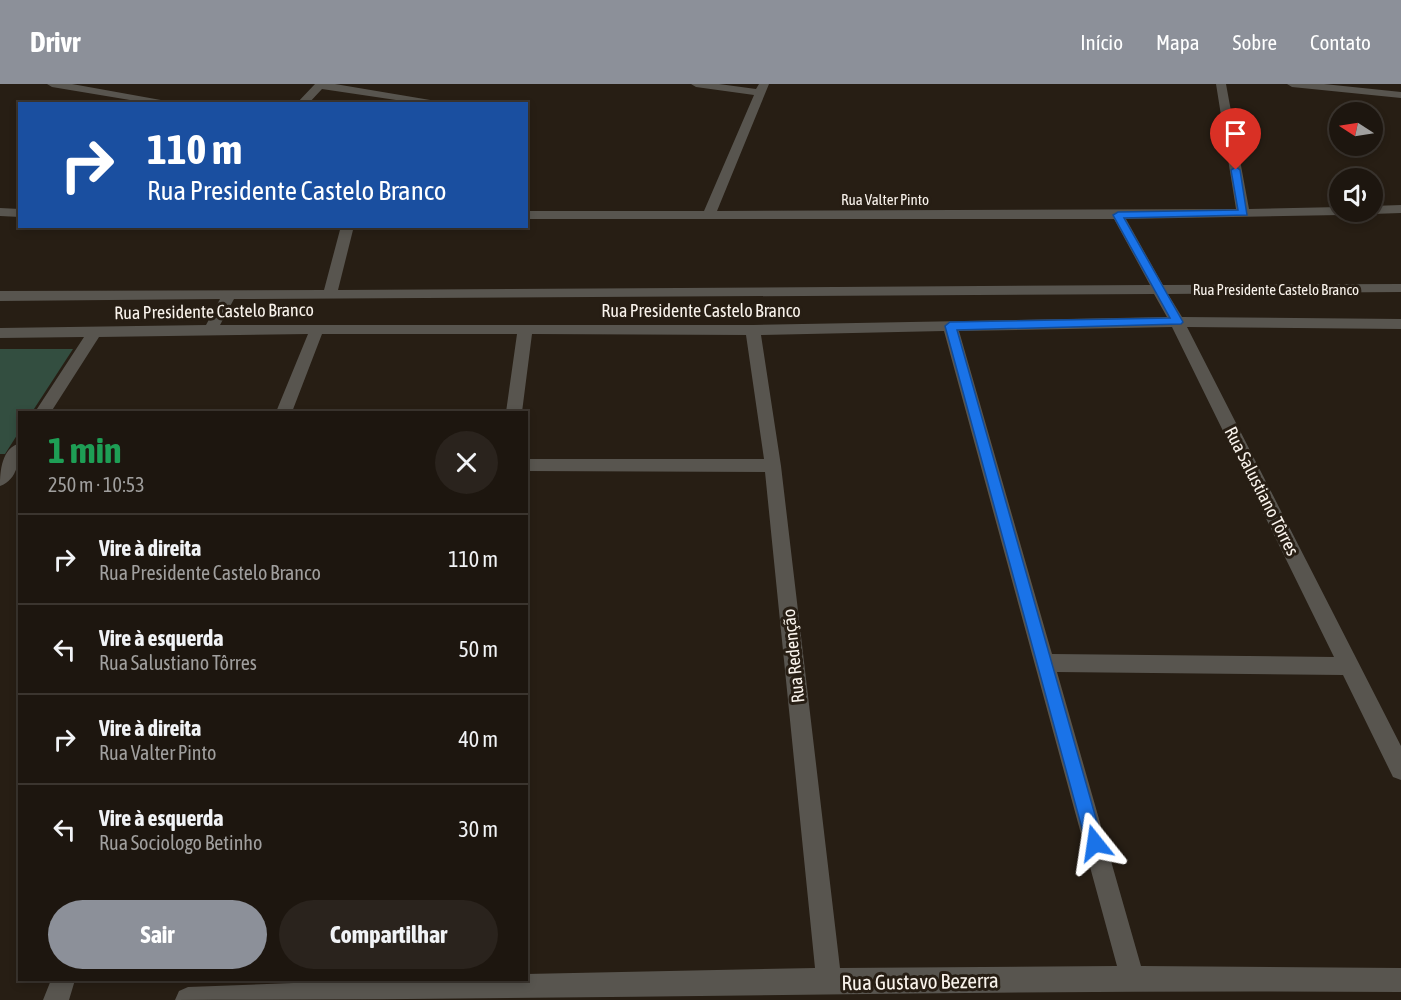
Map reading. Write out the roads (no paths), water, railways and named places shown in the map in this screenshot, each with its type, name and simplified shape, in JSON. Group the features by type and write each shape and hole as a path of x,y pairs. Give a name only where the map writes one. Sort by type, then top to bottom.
{"street":[{"path":"52,84 165,102"},
{"path":"696,84 762,88 709,215"},
{"path":"1221,84 1243,213"},
{"path":"1292,84 1401,95"},
{"path":"303,102 321,85 436,102"},
{"path":"1383,210 1401,209"},
{"name":"Rua Valter Pinto","path":"528,215 1118,215 1329,211"},
{"path":"0,212 18,213"},
{"name":"Rua Salustiano Tôrres","path":"1118,215 1177,322 1401,769"},
{"path":"330,294 347,228"},
{"name":"Rua Presidente Castelo Branco","path":"0,296 1401,288"},
{"path":"210,331 229,295"},
{"name":"Rua Presidente Castelo Branco","path":"0,333 316,328 753,330 1177,322 1401,324"},
{"path":"950,326 1132,977"},
{"path":"284,411 316,328"},
{"path":"514,411 525,329"},
{"name":"Rua Redenção","path":"753,330 773,466 829,982"},
{"path":"44,411 95,332"},
{"path":"0,479 5,464 18,451"},
{"path":"528,465 773,466"},
{"path":"1046,663 1350,666"},
{"name":"Rua Gustavo Bezerra","path":"188,1000 425,989 1132,977 1401,980"},
{"path":"56,1000 63,981"}]}
